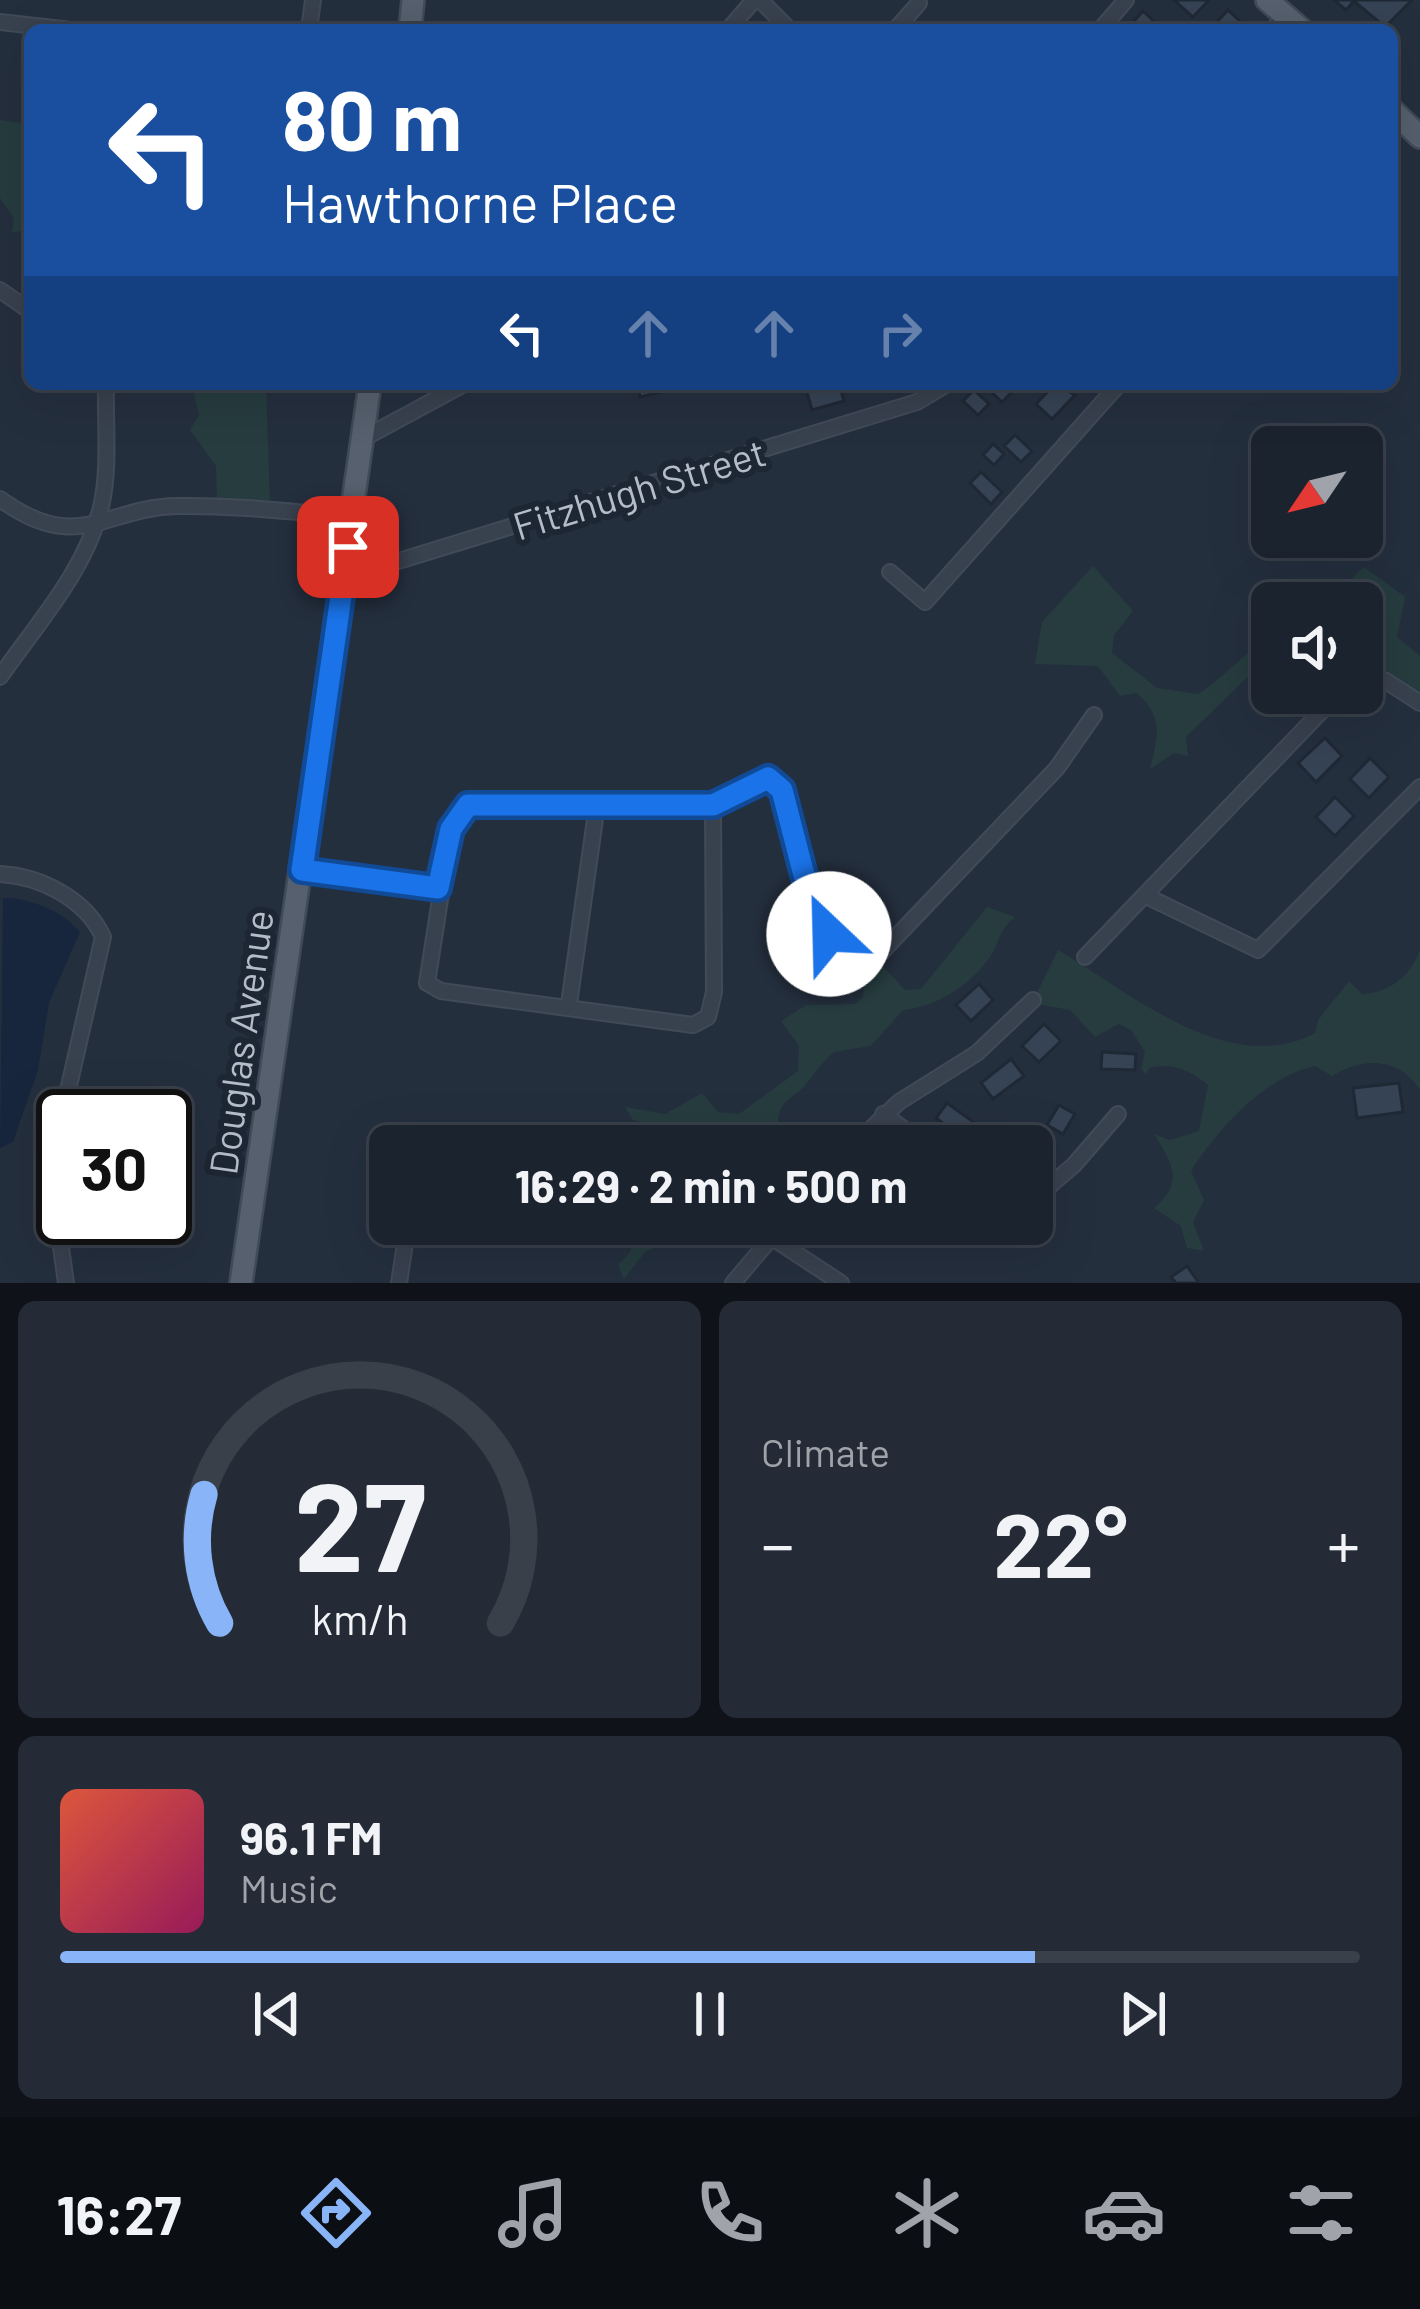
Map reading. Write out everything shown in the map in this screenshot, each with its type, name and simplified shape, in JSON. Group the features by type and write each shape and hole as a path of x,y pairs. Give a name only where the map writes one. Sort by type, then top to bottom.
{"main road":[{"path":"1268,0 1286,24"},
{"path":"1398,116 1420,136"},
{"name":"Douglas Avenue","path":"245,1282 369,390"}],"street":[{"path":"734,24 757,0 783,24"},
{"path":"1105,24 1126,0"},
{"path":"0,677 82,559 96,527 103,501 106,390"},
{"path":"364,438 453,390"},
{"name":"Fitzhugh Street","path":"343,578 939,390"},
{"path":"890,572 925,602 1115,390"},
{"path":"0,499 60,526 96,527 170,506 352,517"},
{"path":"1383,679 1420,703"},
{"path":"1085,957 1319,714"},
{"path":"713,805 714,992 707,1017 693,1025 569,1004 441,991 427,982 438,888 451,829 468,805 713,805 768,778 782,790 818,917 855,959 877,957 1057,768 1094,715"},
{"path":"1146,896 1258,950 1420,787"},
{"path":"569,1004 597,805"},
{"path":"302,870 438,888"},
{"path":"0,874 65,895 92,917 103,937 104,953 50,1168 66,1283"},
{"path":"873,1125 977,1053 1033,1000"},
{"path":"884,1114 899,1125"},
{"path":"1053,1180 1118,1114"},
{"path":"399,1283 405,1245"},
{"path":"733,1283 765,1245"},
{"path":"782,1245 841,1283"}],"green space":[{"path":"0,120 24,123 24,230 12,233 14,218 0,198"},
{"path":"193,390 266,390 270,503 217,502 216,466 190,430 199,415"},
{"path":"1093,566 1133,611 1114,635 1112,653 1157,688 1198,694 1251,651 1251,674 1186,737 1188,756 1174,753 1150,769 1155,718 1145,701 1136,693 1120,696 1098,666 1035,664 1042,622"},
{"path":"1364,567 1405,597 1397,637 1420,656 1420,700 1383,681 1383,582 1348,582"},
{"path":"987,907 1015,917 990,957 962,986 940,1000 903,1010 871,1046 834,1052 783,1106 778,1125 651,1125 633,1120 625,1107 665,1114 702,1093 718,1112 739,1114 798,1071 799,1046 781,1021 806,1005 855,1004 863,997 865,960 877,960 905,990 921,989"},
{"path":"1058,950 1181,1025 1249,1045 1282,1044 1315,1033 1318,1020 1349,981 1362,994 1382,990 1405,975 1420,950 1420,1090 1392,1066 1369,1063 1332,1076 1315,1066 1260,1093 1229,1122 1191,1171 1204,1200 1193,1222 1204,1251 1187,1248 1181,1226 1154,1208 1170,1190 1172,1172 1154,1134 1170,1140 1199,1131 1208,1085 1173,1067 1149,1068 1146,1074 1141,1069 1145,1052 1131,1030 1119,1024 1095,1037 1070,1010 1032,1003"},
{"path":"631,1245 661,1245 645,1252 624,1279 618,1265"}],"water":[{"path":"3,898 45,907 80,932 49,1003 38,1070 13,1142 0,1148"}],"building":[{"path":"1174,0 1209,0 1193,17"},
{"path":"1334,0 1412,0 1388,24 1381,24 1354,1 1346,10"},
{"path":"1228,10 1243,24 1217,24"},
{"path":"1143,11 1157,24 1131,24"},
{"path":"638,390 669,390 640,397"},
{"path":"806,390 841,390 844,401 812,410"},
{"path":"974,390 989,404 978,415 963,401"},
{"path":"989,390 1014,390 1002,402"},
{"path":"1049,390 1075,395 1052,419 1036,404"},
{"path":"1015,435 1032,451 1021,462 1004,446"},
{"path":"993,444 1004,454 994,465 983,455"},
{"path":"981,472 1002,492 991,504 970,483"},
{"path":"1325,738 1342,756 1316,782 1298,763"},
{"path":"1370,758 1389,777 1369,798 1350,779"},
{"path":"1335,797 1354,816 1335,836 1316,817"},
{"path":"979,984 993,1000 971,1021 956,1005"},
{"path":"1044,1024 1061,1041 1039,1062 1022,1046"},
{"path":"1102,1052 1136,1054 1135,1070 1101,1069"},
{"path":"1011,1059 1024,1076 993,1099 981,1083"},
{"path":"1399,1083 1403,1112 1357,1118 1353,1088"},
{"path":"947,1103 975,1123 945,1125 936,1118"},
{"path":"1059,1105 1075,1114 1063,1134 1047,1125"},
{"path":"1187,1266 1199,1283 1176,1283 1171,1277"}],"route":[{"path":"348,547 302,870 438,888 451,829 460,810 468,805 713,805 730,801 768,778 782,790 812,906 829,934"}]}
